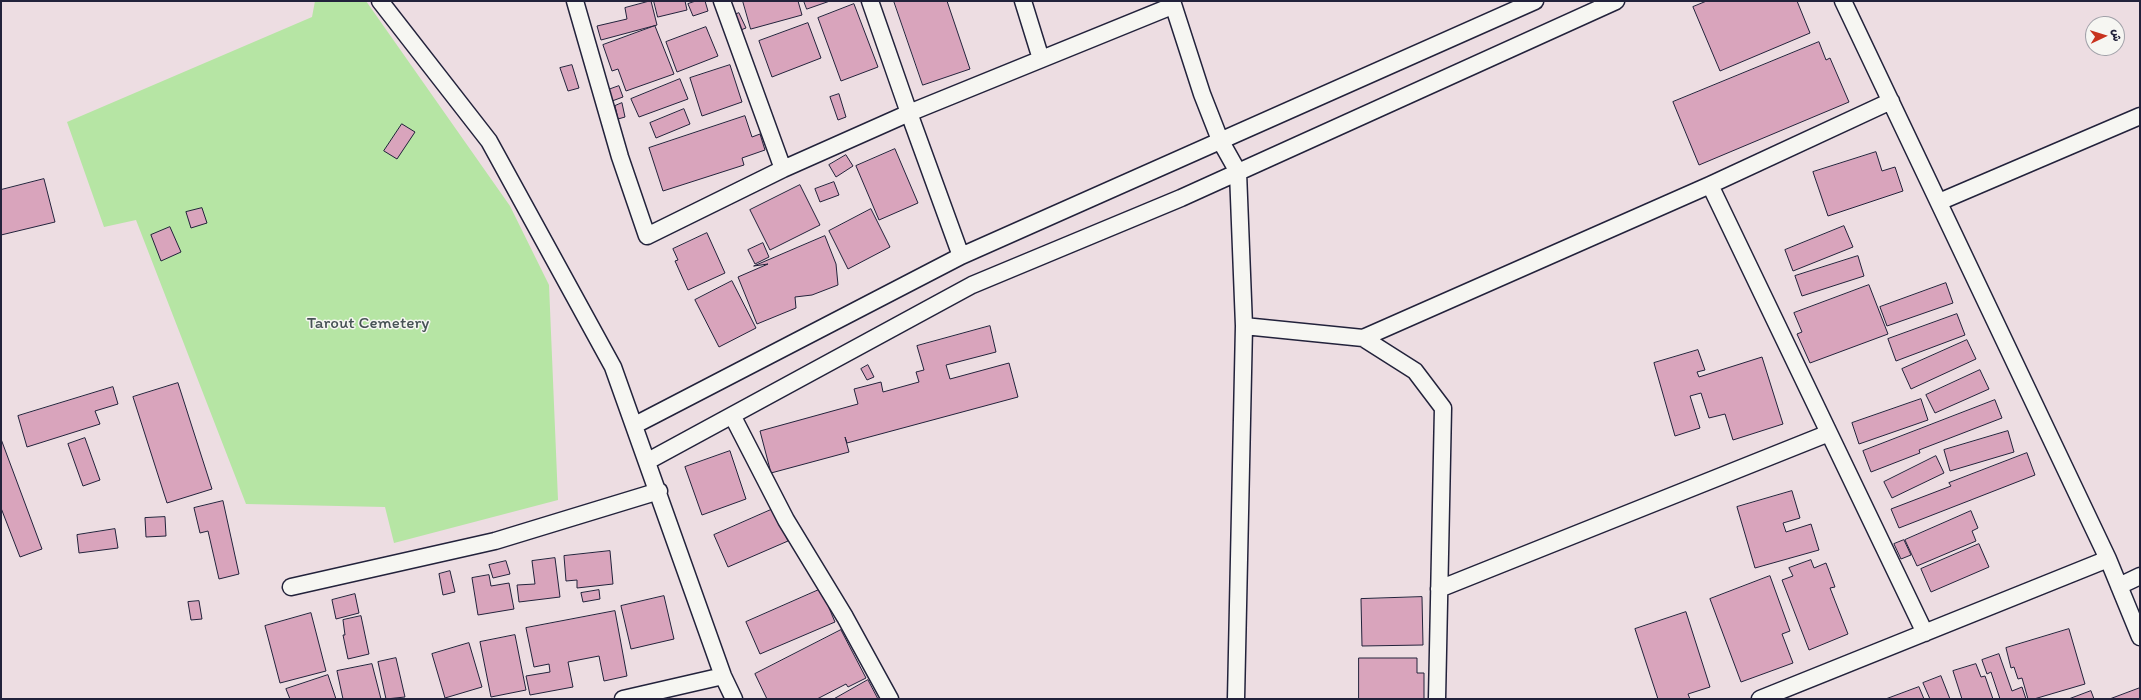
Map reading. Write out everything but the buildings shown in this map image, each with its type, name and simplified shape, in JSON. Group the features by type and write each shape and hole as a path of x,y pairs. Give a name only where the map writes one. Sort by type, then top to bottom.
{"street":[{"path":"575,1 620,157 647,236 783,169 909,113 1172,3 1202,94 1220,140 1238,172 1244,326 1236,699"},
{"path":"722,1 783,169"},
{"path":"870,1 961,256"},
{"path":"1023,1 1041,59"},
{"path":"635,425 961,256 1535,1"},
{"path":"648,462 733,417 972,285 1181,198 1616,1"},
{"path":"1843,1 2108,559 2140,637"},
{"path":"382,2 489,141 613,367 635,425 723,676 734,699"},
{"path":"1363,338 1710,185 1891,101"},
{"path":"1939,202 2140,116"},
{"path":"1710,185 1925,633"},
{"path":"1244,326 1363,338 1415,371 1443,408 1437,699"},
{"path":"733,417 786,520 846,617 890,699"},
{"path":"1439,589 1830,433"},
{"path":"291,587 496,541 658,491"},
{"path":"1760,699 2108,559"},
{"path":"2119,586 2140,576"},
{"path":"623,699 723,676"}],"green space":[{"name":"Tarout Cemetery","path":"315,1 366,1 510,206 549,285 558,500 394,543 385,507 246,504 136,220 104,227 67,122 312,17"}]}
